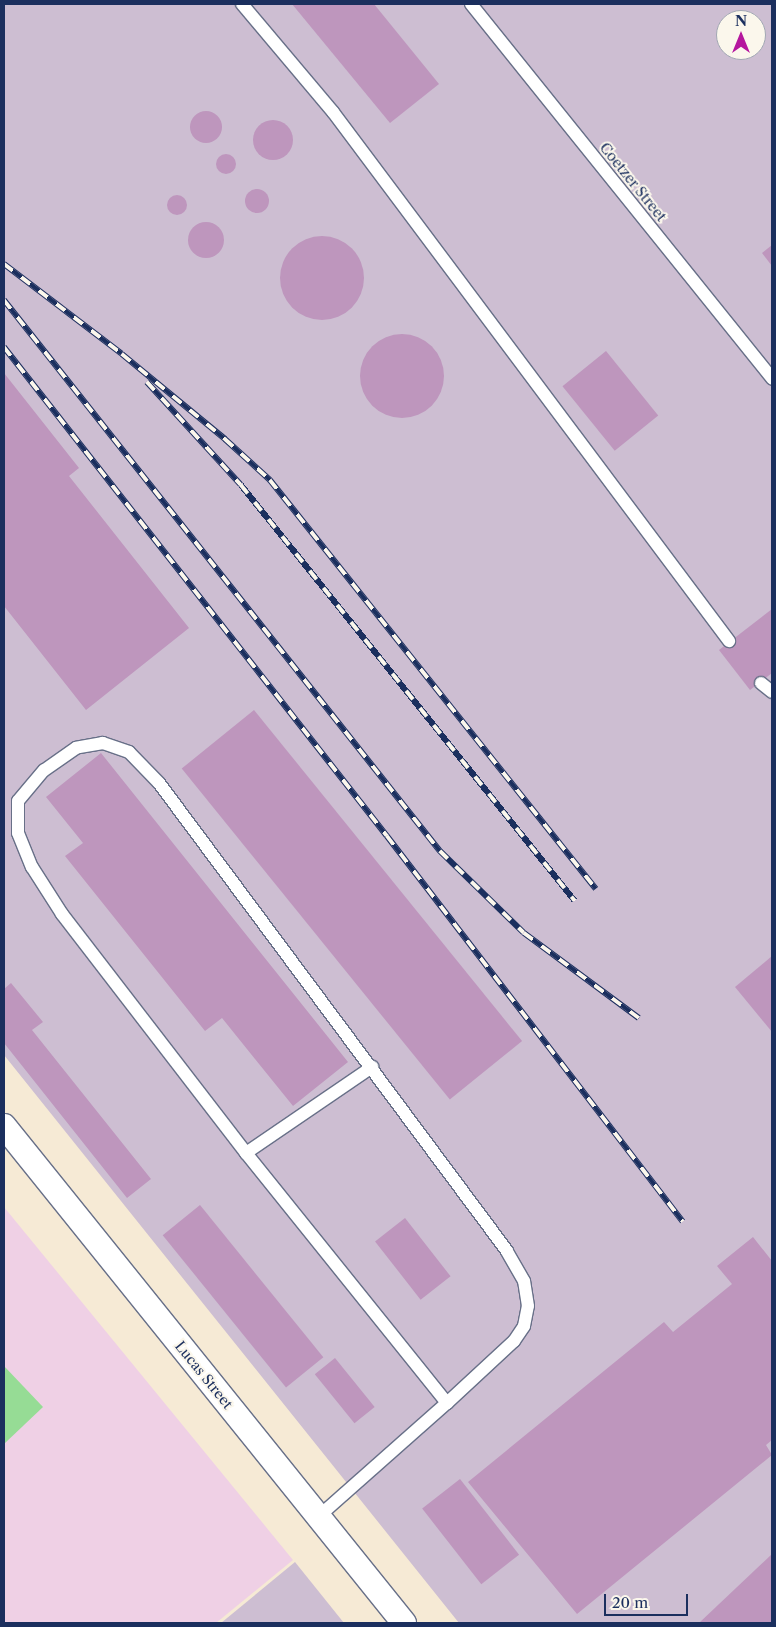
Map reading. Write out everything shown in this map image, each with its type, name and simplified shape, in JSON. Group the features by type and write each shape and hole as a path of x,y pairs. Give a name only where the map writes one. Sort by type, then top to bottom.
{"street":[{"name":"Lucas Street","path":"4,1126 404,1623"}],"lane":[{"path":"242,4 333,112 729,641"},
{"name":"Coetzer Street","path":"471,4 772,378"},
{"path":"761,683 772,692"},
{"path":"318,1517 447,1403 514,1341 524,1326 528,1306 524,1281 508,1251 159,783 129,752 103,743 76,748 44,770 18,801 18,834 32,867 62,914 246,1153 447,1403"},
{"path":"246,1153 372,1068"}],"shaded area":[{"path":"4,4 772,4 772,1623 459,1623 4,1055"},
{"path":"4,1207 293,1560 216,1623 4,1623"},
{"path":"295,1562 344,1623 221,1623"}],"green space":[{"path":"4,1366 43,1407 4,1444"}],"building":[{"path":"292,4 374,4 439,84 390,123"},
{"path":"206,111 212,112 217,116 221,121 221,133 217,138 212,142 206,143 200,142 195,138 191,133 190,127 191,121 195,116 200,112"},
{"path":"277,120 284,123 290,129 293,140 292,148 284,157 277,160 269,160 262,157 254,148 253,136 256,129 265,121"},
{"path":"226,154 233,157 236,164 233,171 226,174 219,171 216,164 219,157"},
{"path":"257,189 262,190 268,196 268,206 262,212 257,213 252,212 246,206 245,201 246,196 252,190"},
{"path":"177,195 184,198 187,205 184,212 177,215 170,212 167,205 170,198"},
{"path":"206,222 218,228 224,240 218,252 206,258 194,252 188,240 194,228"},
{"path":"322,236 338,239 352,248 361,262 364,278 361,294 352,308 338,317 322,320 306,317 292,308 283,294 280,278 283,262 292,248 306,239"},
{"path":"772,245 772,266 762,253"},
{"path":"402,334 418,337 432,346 441,360 444,376 441,392 432,406 418,415 402,418 386,415 372,406 363,392 360,376 363,360 372,346 386,337"},
{"path":"606,351 658,416 615,451 562,386"},
{"path":"4,373 79,468 69,476 189,628 86,710 4,606"},
{"path":"772,609 772,673 750,690 719,650"},
{"path":"254,710 522,1041 450,1100 182,769"},
{"path":"101,753 348,1062 293,1106 222,1018 205,1031 65,856 83,843 46,797"},
{"path":"772,956 772,1032 735,987"},
{"path":"11,983 43,1022 32,1030 151,1179 127,1198 4,1043 4,989"},
{"path":"200,1205 323,1357 286,1388 163,1235"},
{"path":"405,1218 451,1276 421,1300 375,1241"},
{"path":"753,1237 772,1261 772,1440 766,1445 772,1455 577,1614 468,1482 664,1322 673,1332 732,1284 717,1266"},
{"path":"335,1358 375,1407 354,1423 315,1374"},
{"path":"460,1479 519,1555 481,1584 422,1509"},
{"path":"772,1554 772,1623 699,1623"}],"railway":[{"path":"4,264 122,354 225,439 270,480 596,889"},
{"path":"4,300 440,851 524,933 639,1018"},
{"path":"4,347 387,836 683,1222"},
{"path":"147,382 241,485 575,901"}]}
